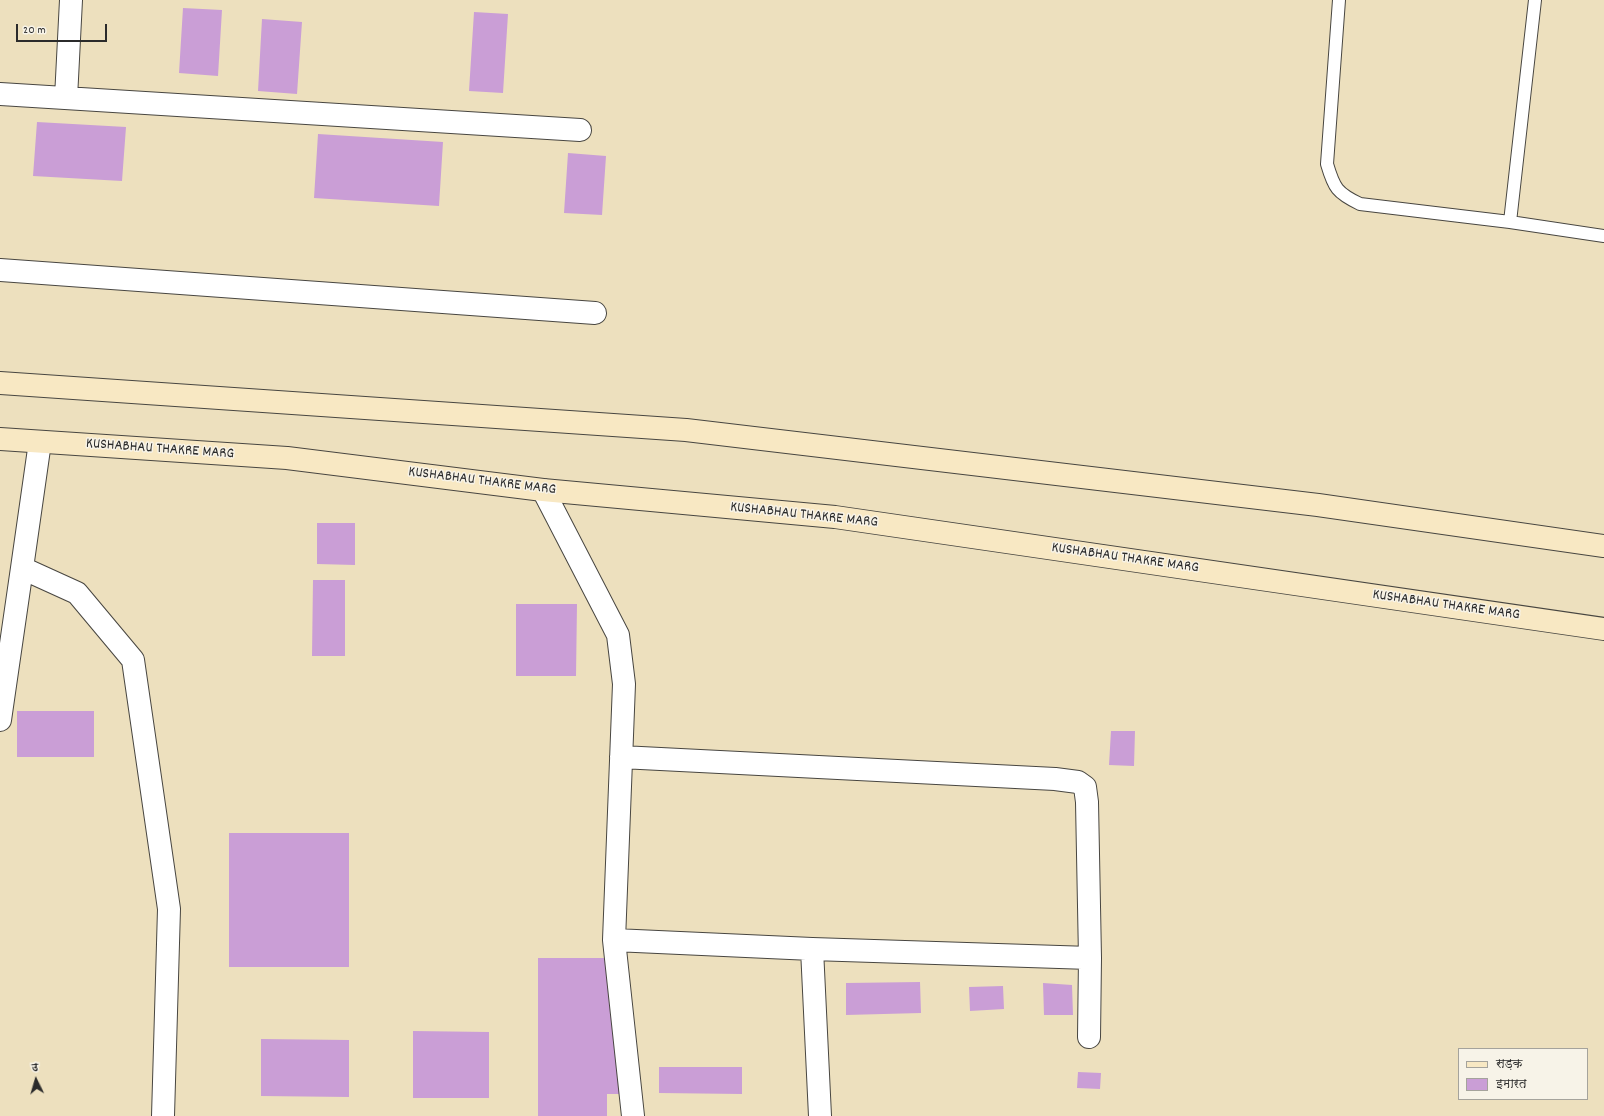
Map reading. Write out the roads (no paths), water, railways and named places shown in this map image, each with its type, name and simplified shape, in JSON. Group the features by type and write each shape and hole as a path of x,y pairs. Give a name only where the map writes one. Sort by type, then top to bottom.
{"main road":[{"path":"0,382 686,430 1318,505 1604,546"},
{"name":"KUSHABHAU THAKRE MARG","path":"0,440 287,458 543,490 835,517 1604,629"}],"street":[{"path":"66,98 71,0"},
{"path":"0,94 580,130"},
{"path":"0,270 595,313"},
{"path":"0,720 40,442"},
{"path":"543,490 618,635 624,684 614,940 633,1116"},
{"path":"22,568 77,593 133,660 170,910 163,1116"},
{"path":"621,757 1056,779 1078,782 1085,787 1087,802 1090,958 1089,1037"},
{"path":"614,940 812,949 1090,958"},
{"path":"812,949 820,1116"}],"lane":[{"path":"1339,0 1327,164 1332,182 1343,196 1360,204 1510,222 1604,236"},
{"path":"1510,222 1535,0"}]}
